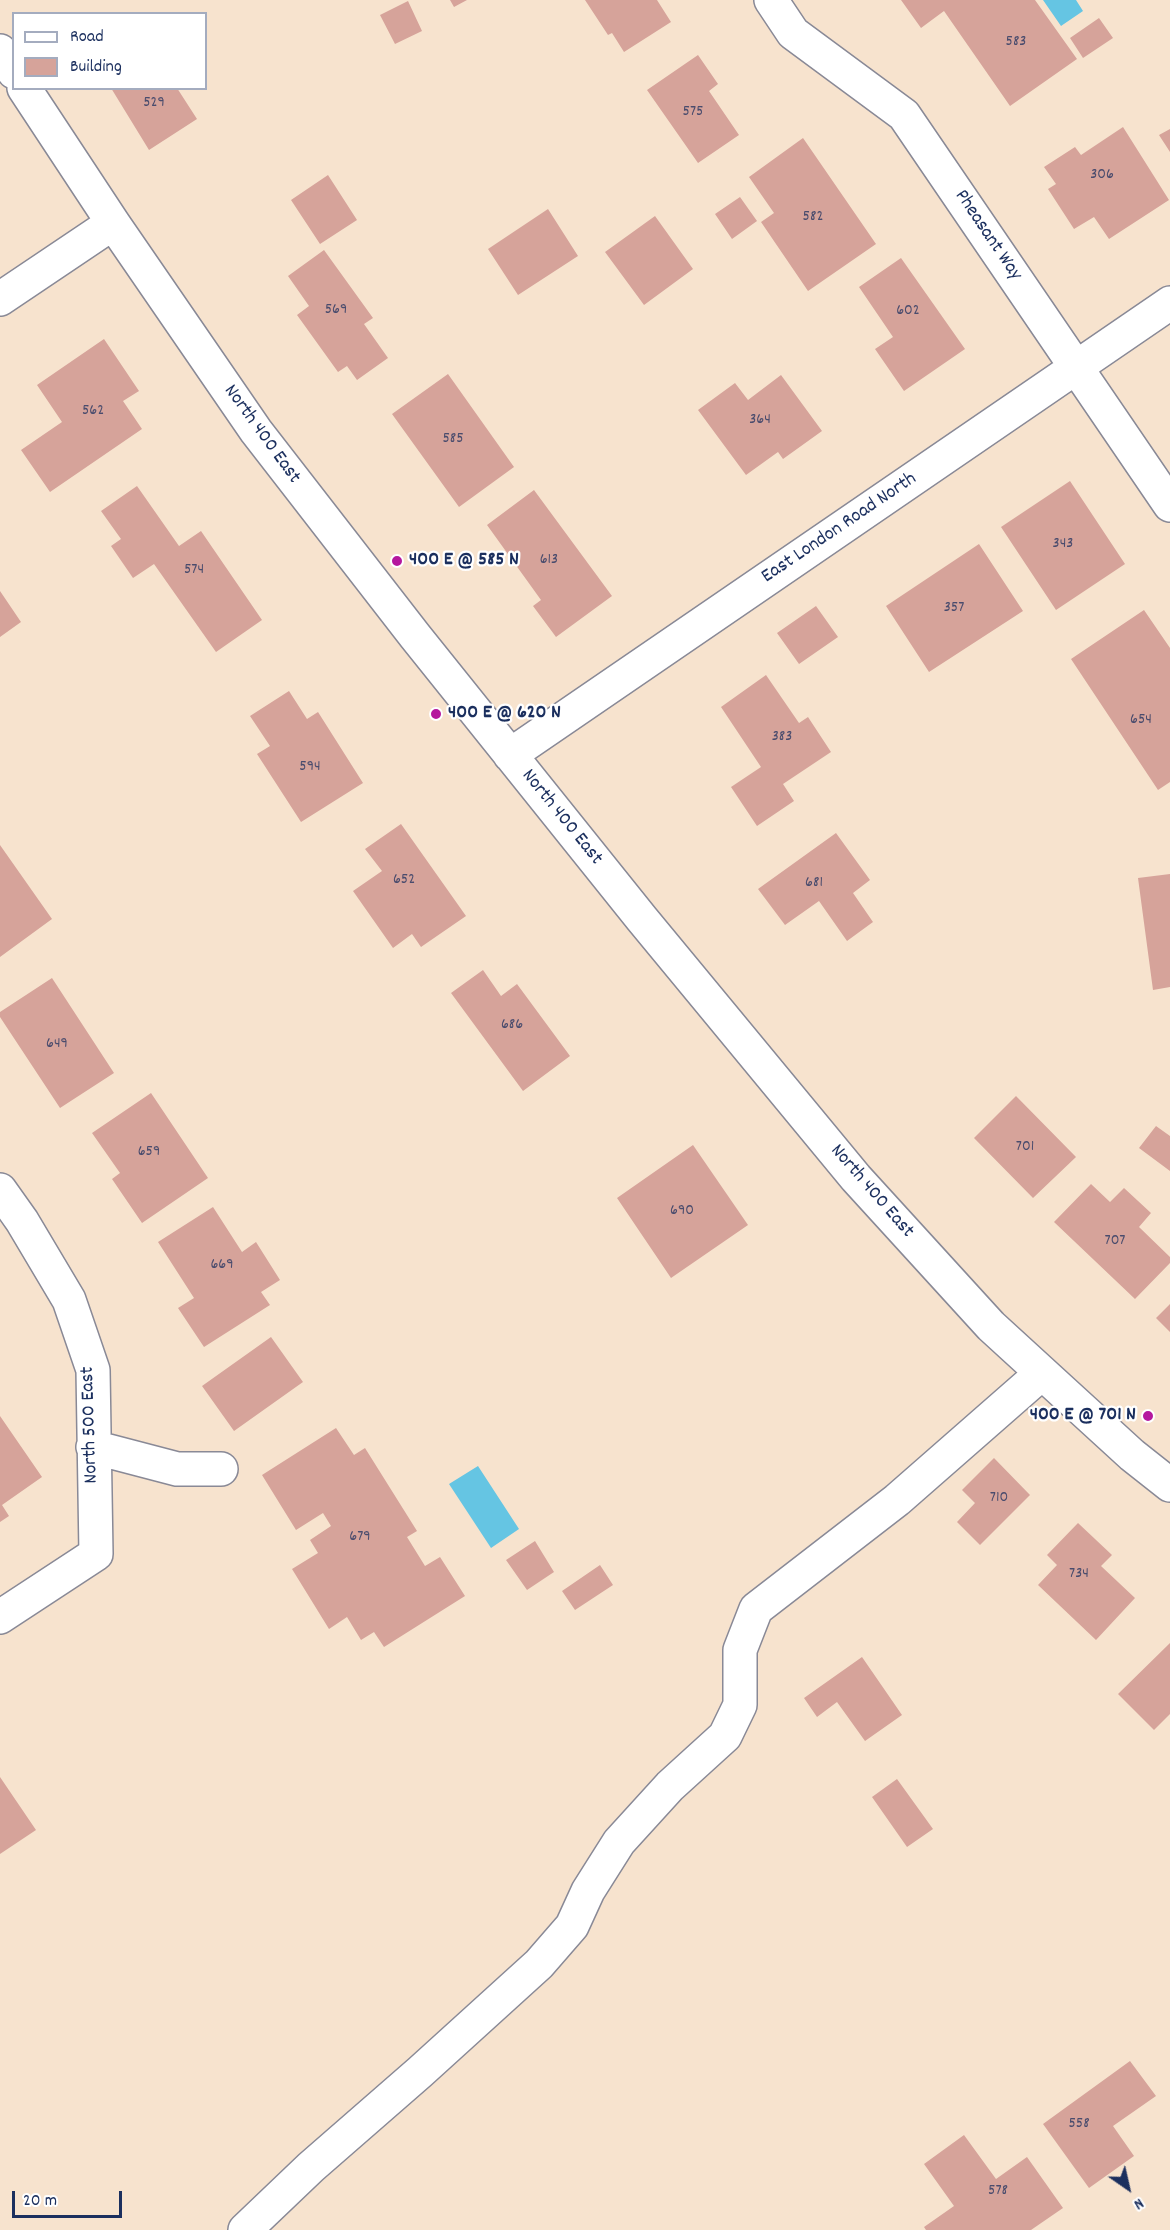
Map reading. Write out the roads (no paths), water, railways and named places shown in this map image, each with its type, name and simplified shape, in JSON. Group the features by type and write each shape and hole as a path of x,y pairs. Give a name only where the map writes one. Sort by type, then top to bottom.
{"street":[{"name":"Pheasant Way","path":"771,0 793,33 904,115 1170,505"},
{"path":"0,51 12,69"},
{"name":"North 400 East","path":"25,90 113,223 256,431 358,565 510,755 856,1178 991,1326 1132,1455 1170,1485"},
{"path":"0,300 113,223"},
{"name":"East London Road North","path":"510,755 1170,303"},
{"name":"North 500 East","path":"0,1190 22,1221 69,1300 93,1370 96,1554 9,1611"},
{"path":"245,2230 311,2167 539,1964 572,1926 588,1891 619,1842 670,1786 725,1736 740,1705 740,1650 756,1609 897,1500 1042,1373"},
{"path":"93,1447 177,1469 221,1469"}],"water":[{"path":"1043,0 1076,0 1083,11 1061,26"},
{"path":"478,1466 519,1529 491,1548 449,1484"}],"place":[{"name":"400 E @ 585 N","path":"397,561"},
{"name":"400 E @ 620 N","path":"436,714"},
{"name":"400 E @ 701 N","path":"1148,1416"}]}
